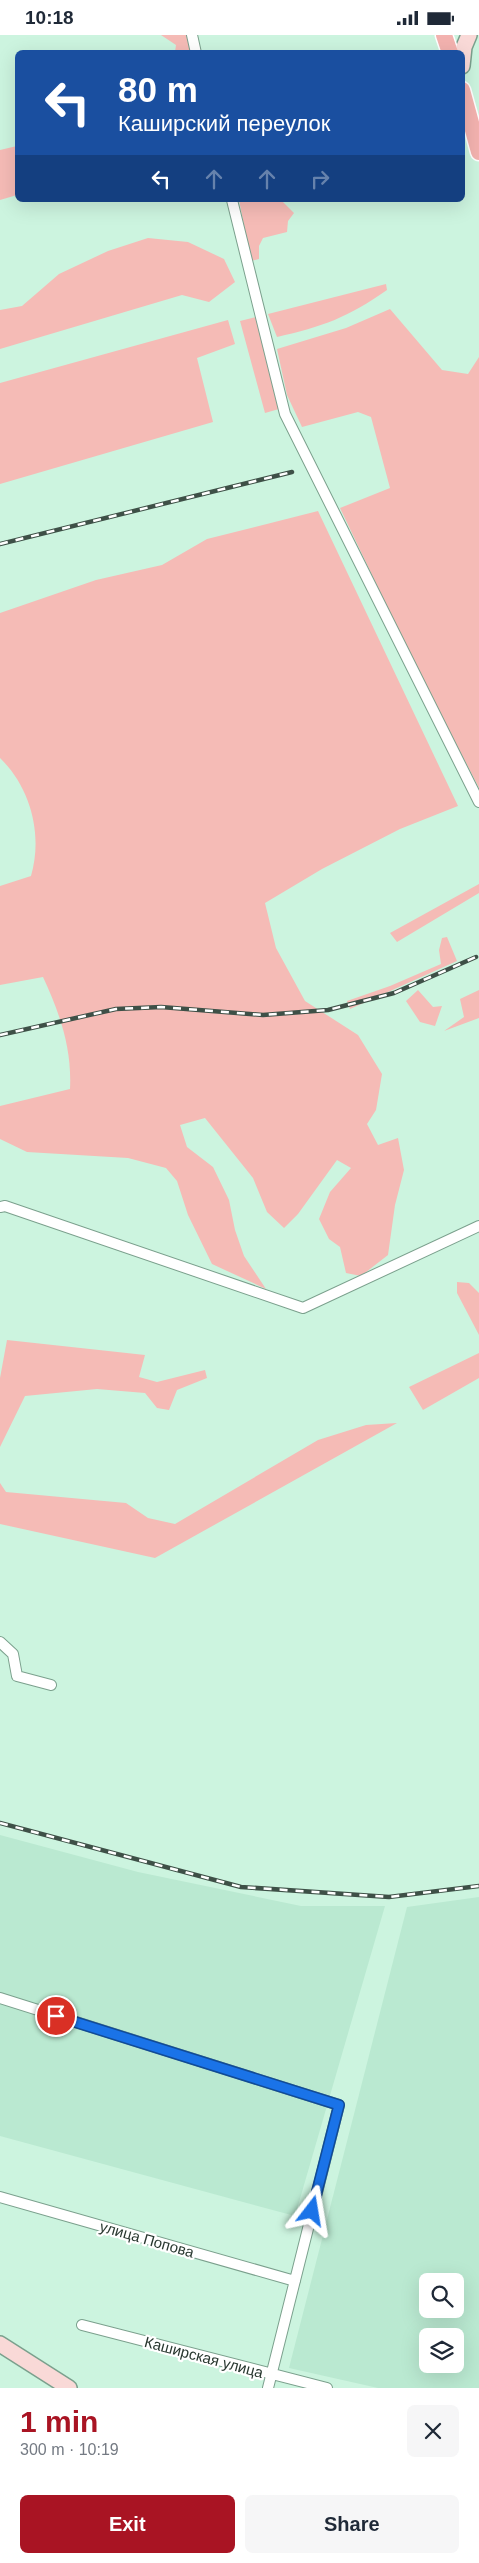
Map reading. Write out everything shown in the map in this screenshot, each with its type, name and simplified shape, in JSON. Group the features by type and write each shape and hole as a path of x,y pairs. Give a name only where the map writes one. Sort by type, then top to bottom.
{"main road":[{"path":"444,35 448,50"},
{"path":"465,101 479,152"}],"street":[{"path":"192,35 195,50"},
{"path":"434,35 446,50"},
{"path":"464,50 469,35"},
{"path":"232,202 285,415 479,802"},
{"path":"0,1207 5,1206 303,1308 479,1226"},
{"path":"0,1642 13,1655 16,1676 51,1685"},
{"path":"0,1998 339,2105 268,2388"},
{"name":"улица Попова","path":"0,2197 295,2281"},
{"name":"Каширская улица","path":"82,2325 327,2388"},
{"path":"0,2344 69,2388"}],"shaded area":[{"path":"161,35 187,35 191,50 175,50 176,45"},
{"path":"15,146 15,196 0,200 0,150"},
{"path":"239,202 283,202 294,213 288,221 287,232 263,238 259,246 259,259 251,261"},
{"path":"148,238 188,242 224,259 235,282 209,302 182,295 0,349 0,310 22,306 59,274 108,251"},
{"path":"386,284 387,290 347,314 322,325 293,333 277,337 268,314"},
{"path":"390,309 442,370 468,374 479,357 479,788 413,661 340,508 390,488 371,417 358,412 302,427 287,395 277,349 346,328"},
{"path":"256,317 279,409 265,413 240,321"},
{"path":"228,320 235,344 197,358 213,422 0,484 0,383"},
{"path":"318,511 458,806 400,829 322,869 265,903 276,948 305,1001 358,1035 382,1074 376,1110 367,1124 378,1145 398,1138 404,1170 395,1205 388,1255 361,1276 346,1273 340,1247 329,1239 319,1219 330,1192 351,1168 337,1160 298,1214 284,1228 267,1212 253,1178 205,1118 180,1125 187,1147 213,1167 229,1200 235,1230 244,1256 266,1289 212,1264 188,1215 177,1181 166,1168 128,1158 27,1152 0,1139 0,1106 70,1089 70,1074 64,1031 43,977 0,985 0,886 31,876 36,844 32,813 27,798 20,783 0,758 0,613 96,580 162,565 207,539"},
{"path":"479,884 479,893 397,942 390,933"},
{"path":"447,937 457,961 350,1009 347,1001 390,986 441,964 439,950 442,938"},
{"path":"418,990 433,1007 442,1006 435,1026 420,1022 406,1001"},
{"path":"479,990 479,1018 444,1031 464,1017 460,999"},
{"path":"457,1282 469,1283 479,1293 479,1335 457,1293"},
{"path":"7,1340 145,1355 139,1377 157,1382 205,1370 207,1378 177,1390 169,1410 157,1408 145,1393 97,1389 25,1396 0,1447 0,1378"},
{"path":"479,1353 479,1378 423,1410 409,1387"},
{"path":"397,1423 155,1558 0,1524 0,1483 6,1492 126,1503 148,1518 175,1524 318,1440 366,1425"},
{"path":"0,1835 138,1872 301,1906 385,1906 295,2216 0,2136"},
{"path":"479,1897 479,2388 378,2388 289,2368 407,1907"}],"railway":[{"path":"0,544 292,472"},
{"path":"0,1035 116,1009 161,1007 263,1015 328,1010 394,993 476,957"},
{"path":"0,1823 241,1887 389,1897 479,1886"}],"route":[{"path":"56,2016 339,2105 312,2211"}]}
